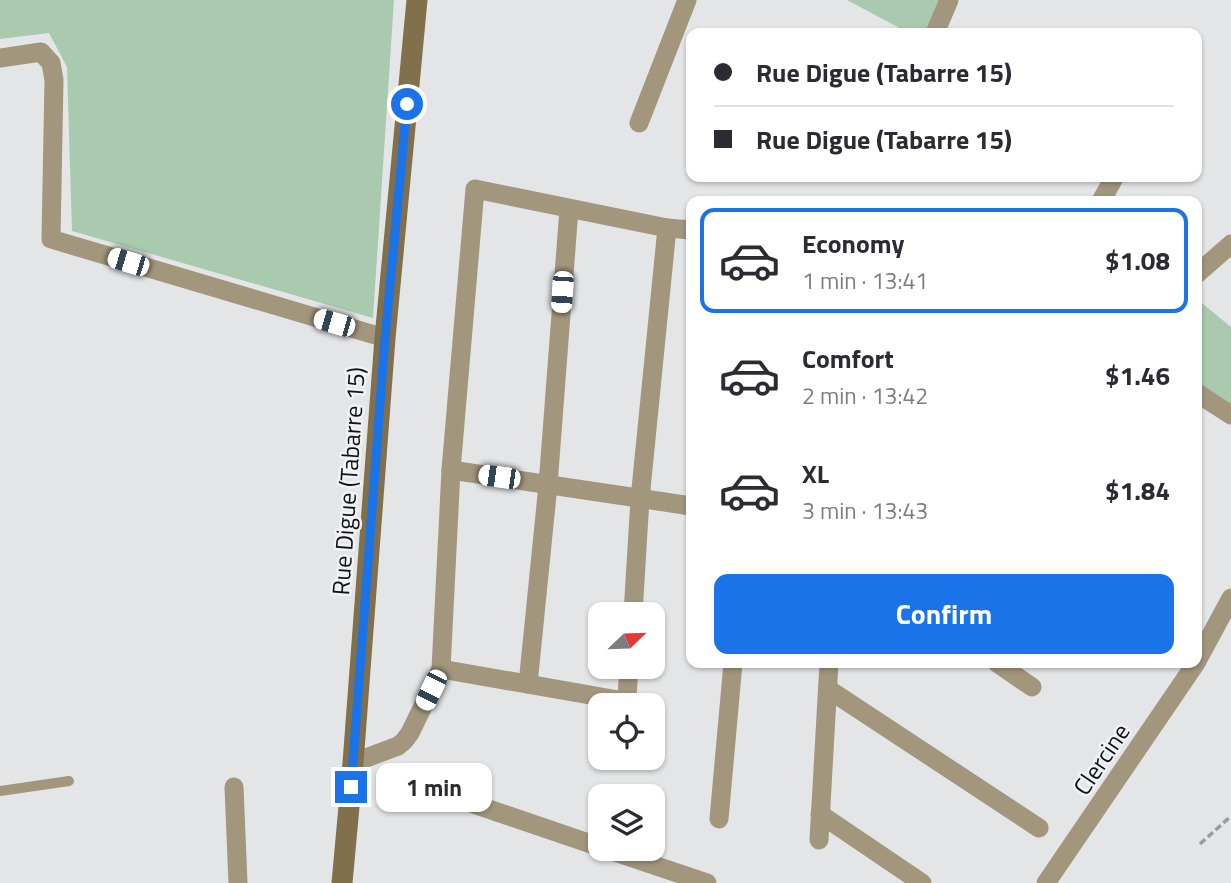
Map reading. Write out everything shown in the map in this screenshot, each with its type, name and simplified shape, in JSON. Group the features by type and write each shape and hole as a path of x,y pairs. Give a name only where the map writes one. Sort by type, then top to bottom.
{"street":[{"name":"Rue Digue (Tabarre 15)","path":"342,883 385,338 417,0"},
{"path":"639,123 687,0"},
{"path":"937,28 949,0"},
{"path":"0,58 41,52 51,64 54,80 51,239 385,338"},
{"path":"353,763 398,746 404,741 441,669 451,470 475,190 686,230"},
{"path":"528,684 548,485 569,209"},
{"path":"633,602 640,499 667,228"},
{"path":"1202,270 1231,244"},
{"path":"1202,396 1231,415"},
{"path":"451,470 686,505"},
{"name":"Clercine","path":"1202,651 1231,598"},
{"path":"719,820 733,668"},
{"path":"819,840 830,668"},
{"path":"1004,668 1032,687"},
{"name":"Clercine","path":"1046,883 1192,668"},
{"path":"441,669 624,701 628,679"},
{"path":"828,689 1039,828"},
{"path":"418,785 588,843"},
{"path":"234,787 238,883"},
{"path":"820,814 922,883"},
{"path":"642,861 707,883"}],"lane":[{"path":"0,791 69,781"}],"path":[{"path":"1200,844 1231,816"}],"green space":[{"path":"0,0 394,0 373,318 72,231 67,67 49,33 0,39"},
{"path":"847,0 940,0 928,28 900,28"},
{"path":"1202,303 1231,327 1231,405 1202,386"}],"route":[{"path":"351,787 385,338 407,104"}]}
